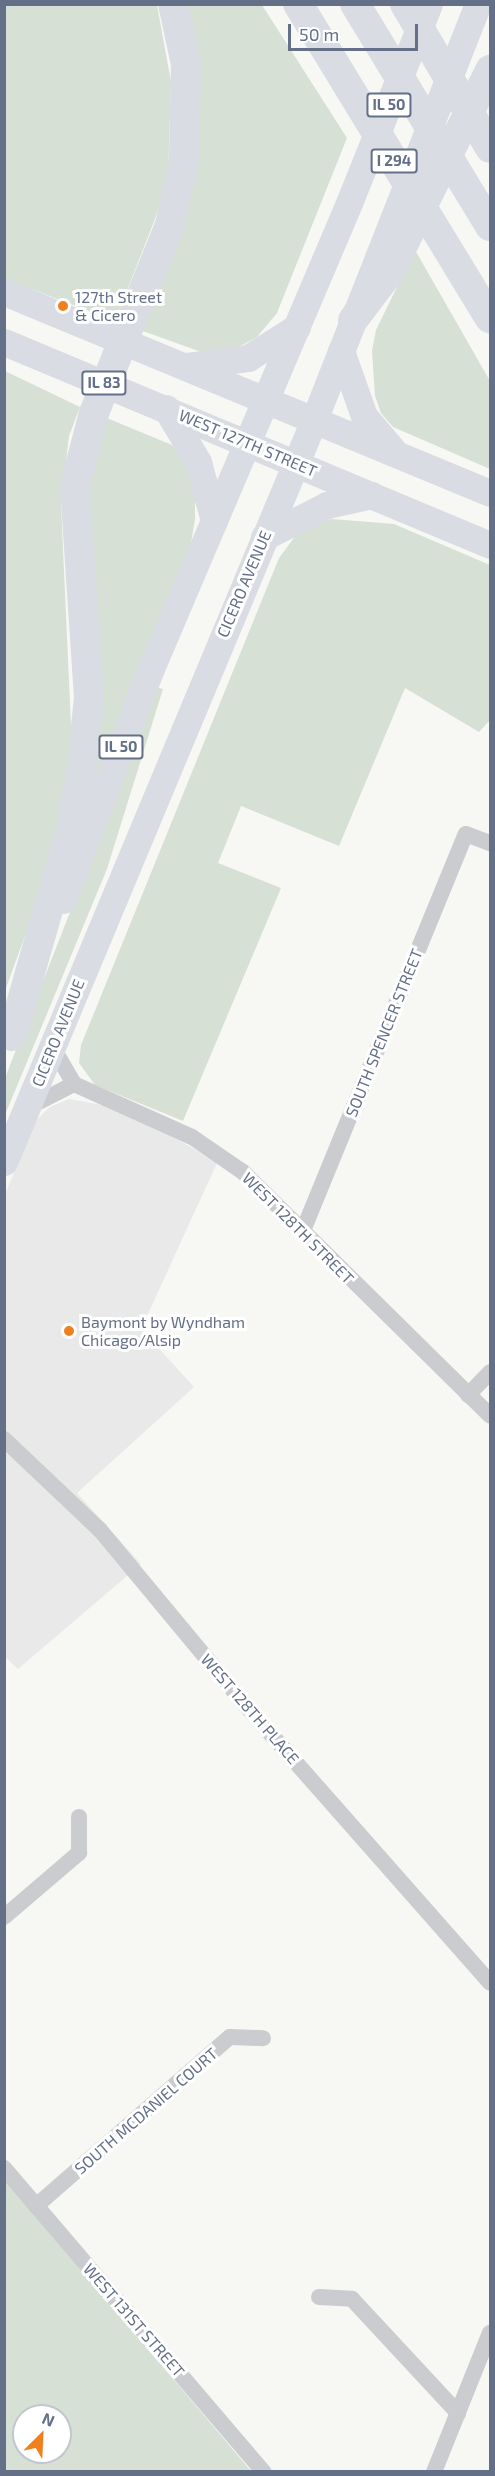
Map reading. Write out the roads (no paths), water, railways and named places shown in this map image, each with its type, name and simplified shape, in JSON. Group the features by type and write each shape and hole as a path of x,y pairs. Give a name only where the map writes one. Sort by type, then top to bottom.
{"highway":[{"path":"8,1045 70,833 81,774 89,698 75,485 94,413 170,225 184,158 186,64 174,4"},
{"name":"I 294","path":"298,4 490,318"},
{"name":"I 294","path":"355,4 490,226"},
{"path":"421,5 490,148"},
{"path":"353,320 485,79"}],"main road":[{"name":"IL 50","path":"385,261 458,53 478,4"},
{"name":"IL 50","path":"8,1045 150,671 349,203 421,5"},
{"path":"4,291 490,493"},
{"name":"CICERO AVENUE","path":"4,1162 314,420 353,320"},
{"path":"176,363 248,358 297,327"},
{"name":"WEST 127TH STREET","path":"4,342 490,545"},
{"path":"340,351 364,416 396,454"},
{"path":"157,405 198,462 214,521"},
{"path":"264,537 327,505 372,495"}],"street":[{"name":"SOUTH SPENCER STREET","path":"302,1233 466,834 490,843"},
{"path":"27,1108 74,1084 52,1046"},
{"name":"WEST 128TH STREET","path":"74,1084 192,1137 243,1172 302,1233 490,1416"},
{"path":"468,1395 490,1372"},
{"name":"WEST 128TH PLACE","path":"4,1439 100,1530 246,1706 490,1983"},
{"path":"4,1917 79,1853 79,1817"},
{"name":"SOUTH MCDANIEL COURT","path":"36,2206 231,2037 263,2038"},
{"name":"WEST 131ST STREET","path":"4,2168 264,2472"},
{"path":"319,2297 352,2299 458,2413"},
{"path":"434,2472 490,2333"}],"place":[{"name":"127th Street & Cicero","path":"63,306"},
{"name":"Baymont by Wyndham Chicago/Alsip","path":"69,1331"}]}
